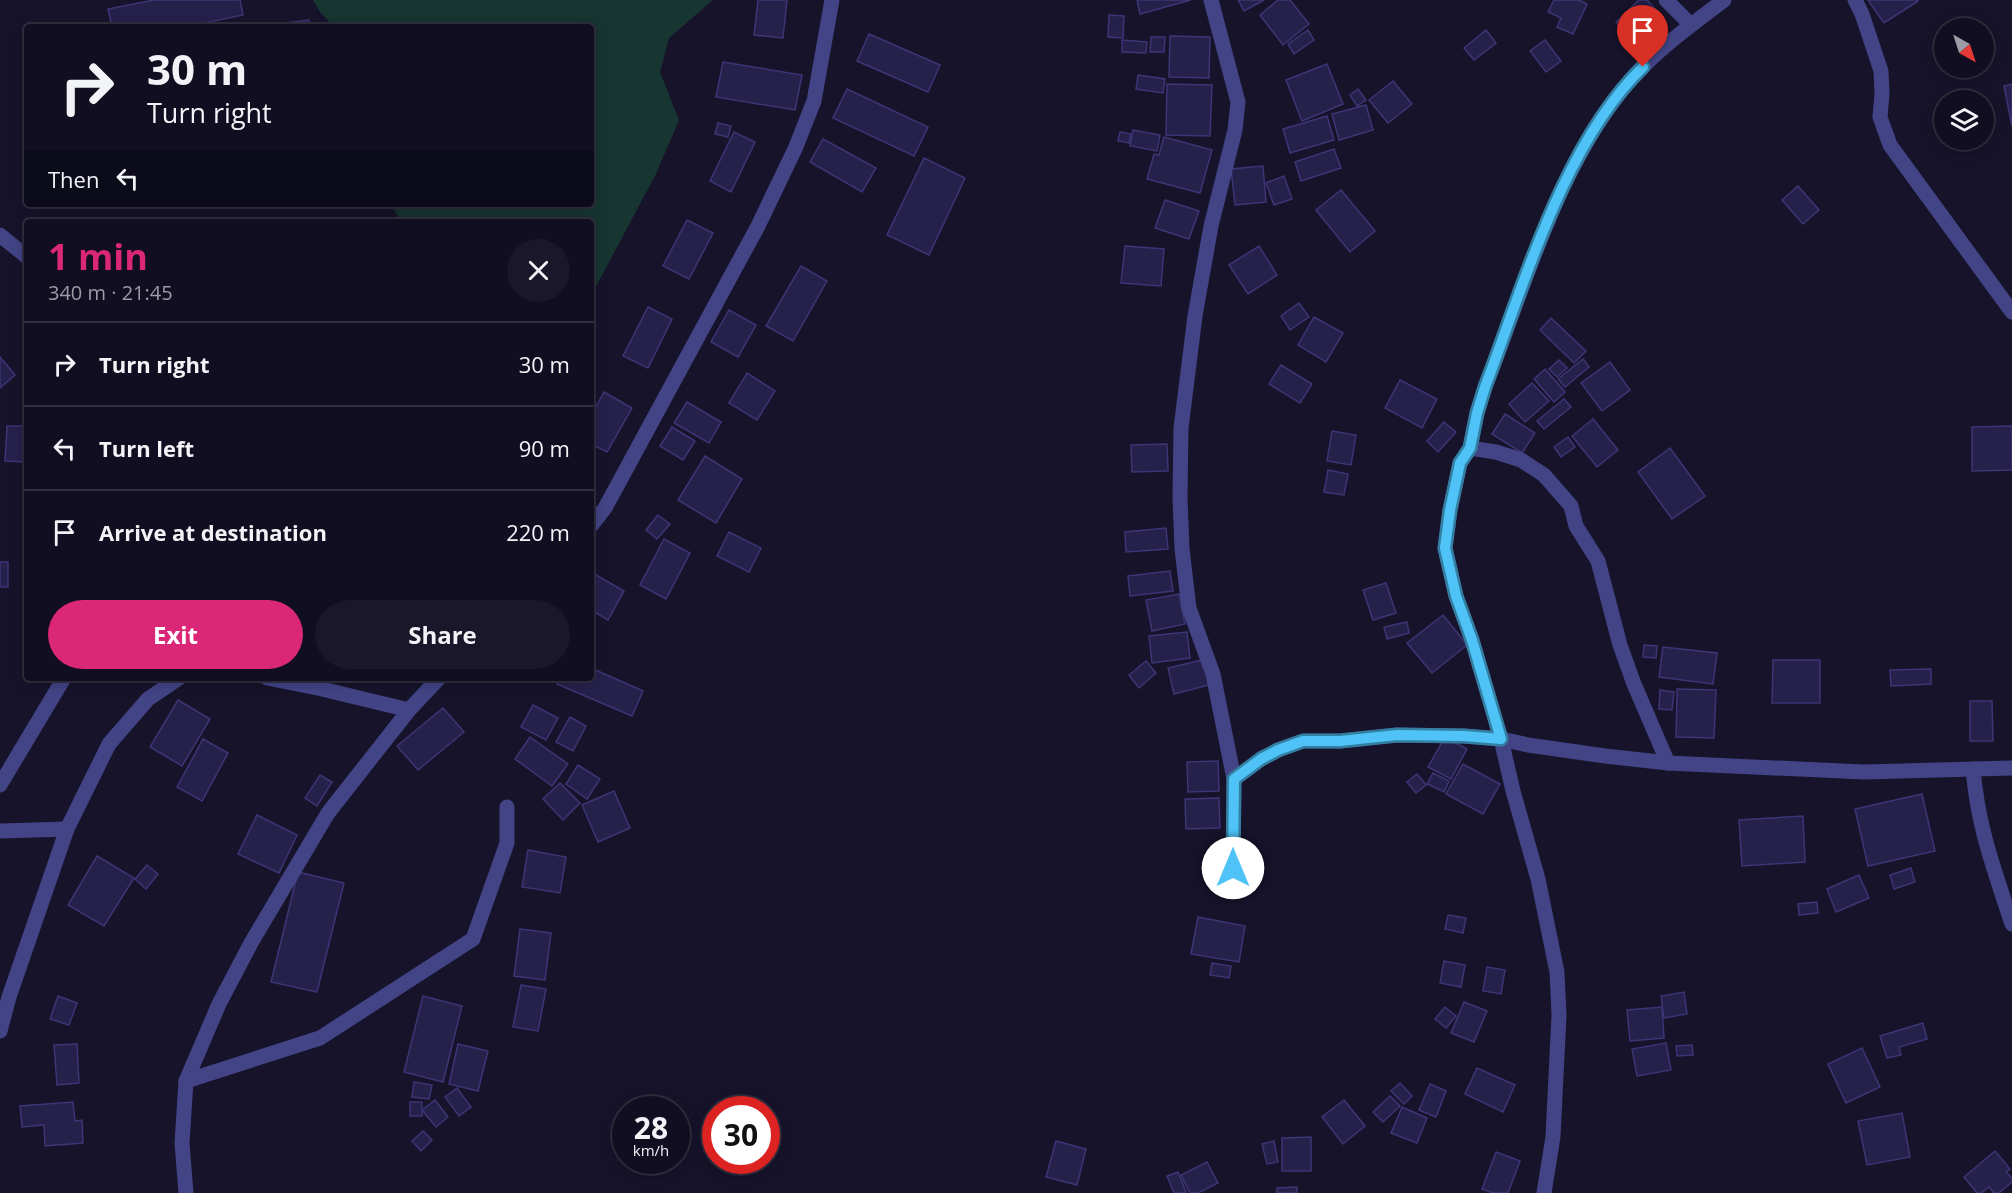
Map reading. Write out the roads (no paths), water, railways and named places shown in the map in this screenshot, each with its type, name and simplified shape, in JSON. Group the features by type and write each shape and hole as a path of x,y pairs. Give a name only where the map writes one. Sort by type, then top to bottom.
{"street":[{"path":"594,522 605,508 758,226 795,149 814,101 832,0"},
{"path":"1211,0 1238,102 1235,130 1211,226 1195,316 1181,428 1180,498 1182,549 1189,608 1213,674 1234,779 1233,868"},
{"path":"1666,0 1691,25"},
{"path":"1544,1193 1553,1137 1559,1015 1557,972 1538,879 1501,739 1472,640 1456,596 1445,548 1450,510 1460,463 1470,448 1485,387 1554,208 1587,141 1611,103 1634,75 1691,25 1724,0"},
{"path":"1855,0 1881,71 1880,117 1890,145 2012,312"},
{"path":"0,235 24,255"},
{"path":"1470,448 1496,452 1521,460 1544,475 1571,506 1576,526 1598,561 1620,645 1668,763"},
{"path":"0,785 62,681"},
{"path":"0,1030 9,997 67,829 109,744 148,699 175,681"},
{"path":"282,681 409,710"},
{"path":"186,1193 182,1143 186,1081 219,1004 251,943 328,813 409,710 436,681"},
{"path":"1234,779 1261,759 1303,741 1340,741 1397,735 1501,739 1528,745 1668,763 1864,772 2012,768"},
{"path":"1973,769 1982,833 2012,924"},
{"path":"186,1081 320,1038 473,939 507,843 507,807"},
{"path":"0,831 67,829"}]}
